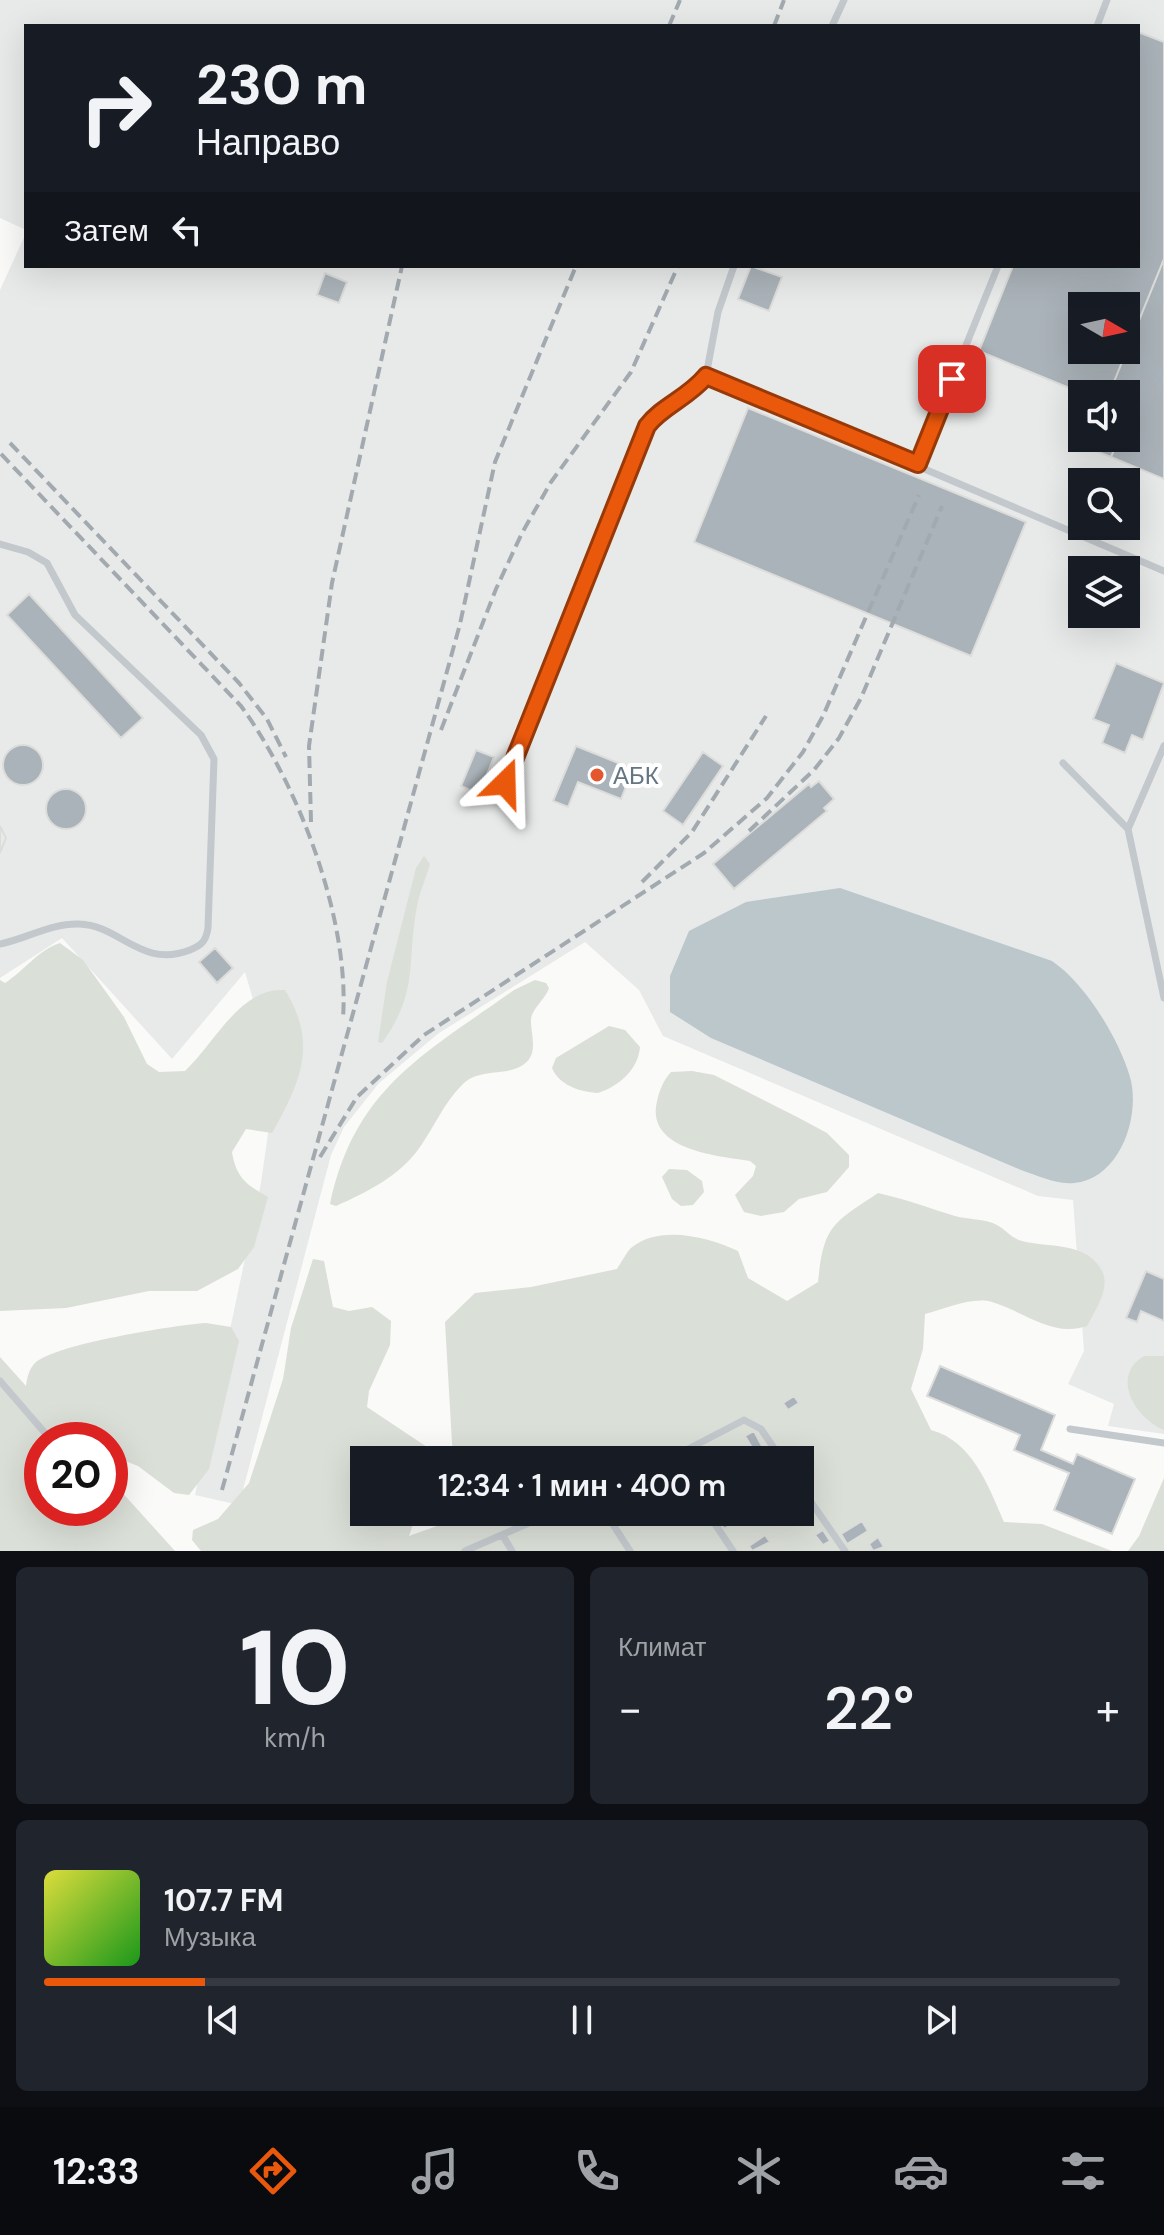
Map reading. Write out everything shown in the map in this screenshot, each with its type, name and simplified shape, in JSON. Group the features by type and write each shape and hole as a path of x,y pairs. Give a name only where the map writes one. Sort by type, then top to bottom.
{"lane":[{"path":"833,24 844,0"},
{"path":"1098,24 1107,0"},
{"path":"505,783 647,426 655,415 679,403 706,376 718,312 733,268"},
{"path":"918,464 997,268"},
{"path":"706,376 1164,571"},
{"path":"0,544 28,552 47,563 75,615 201,735 214,759 207,939 174,955 146,953 93,926 77,924 0,944"},
{"path":"1128,829 1164,746"},
{"path":"1063,763 1128,829 1164,998"},
{"path":"0,1381 35,1422"},
{"path":"695,1446 744,1420 761,1429 773,1446"},
{"path":"1070,1429 1164,1443"},
{"path":"814,1506 845,1551"},
{"path":"465,1551 524,1526"},
{"path":"614,1526 630,1551"},
{"path":"716,1526 733,1551"},
{"path":"503,1536 512,1551"}],"shaded area":[{"path":"0,0 1164,0 1164,1434 1108,1426 1114,1404 1068,1384 1084,1351 1073,1200 1038,1196 663,1036 639,990 585,942 439,1033 379,1083 344,1127 331,1155 239,1505 195,1495 261,1183 270,1119 258,1017 245,972 172,1059 62,938 0,978 0,290 24,237 24,268 1140,268 1140,24 24,24 24,229 0,218"},
{"path":"424,856 430,864 417,906 407,991 394,1024 382,1043 378,1042 387,982 416,868"},
{"path":"840,888 1052,961 1077,983 1118,1046 1133,1093 1129,1127 1123,1143 1104,1170 1090,1179 1067,1183 1021,1170 711,1038 670,1012 670,976 689,931 746,902"},
{"path":"60,943 83,960 124,1017 147,1064 159,1072 185,1071 229,1019 255,997 269,991 285,990 295,1010 303,1045 298,1079 291,1096 272,1133 246,1129 232,1152 236,1168 244,1180 268,1197 254,1247 238,1269 197,1291 149,1291 66,1308 0,1311 0,980 5,983"},
{"path":"535,980 546,983 549,988 532,1015 533,1049 528,1060 516,1069 483,1074 468,1080 449,1100 420,1147 403,1166 359,1195 336,1206 330,1204 341,1164 357,1130 398,1077 451,1034 514,990"},
{"path":"609,1026 625,1030 640,1047 636,1063 626,1076 598,1093 577,1089 555,1074 552,1068 556,1058"},
{"path":"692,1071 714,1075 827,1133 849,1155 849,1167 827,1192 799,1199 784,1212 761,1216 744,1212 735,1195 753,1176 756,1166 750,1161 704,1153 675,1142 664,1133 657,1121 658,1097 668,1076 671,1072"},
{"path":"669,1169 687,1170 702,1181 704,1192 693,1205 681,1206 672,1199 662,1177"},
{"path":"878,1193 955,1216 992,1223 1022,1241 1075,1250 1094,1260 1101,1269 1104,1291 1087,1326 1062,1329 984,1301 967,1302 925,1314 923,1349 911,1389 931,1430 957,1444 977,1466 1004,1522 1042,1524 1112,1551 201,1551 192,1540 193,1530 218,1519 249,1483 283,1379 291,1328 313,1259 324,1261 333,1307 349,1311 372,1307 391,1321 390,1345 369,1391 367,1407 426,1446 350,1446 350,1526 412,1526 409,1536 437,1526 814,1526 814,1446 452,1446 445,1322 475,1293 531,1287 617,1269 631,1248 655,1236 670,1235 713,1241 738,1251 748,1278 787,1301 818,1282 827,1237 850,1212"},
{"path":"206,1323 231,1327 239,1341 209,1469 189,1495 174,1493 128,1462 128,1422 24,1422 24,1526 128,1526 128,1499 175,1551 0,1551 0,1357 26,1386 31,1368 47,1356 144,1332"},
{"path":"1144,1356 1164,1356 1164,1430 1144,1416 1130,1396 1129,1374 1134,1364"},
{"path":"1164,1478 1164,1551 1128,1551 1139,1536"}],"building":[{"path":"1140,33 1164,42 1164,259 1140,318 1140,292 1068,292 1068,364 1121,364 1115,380 1068,380 1068,387 979,351 1012,268 1140,268"},
{"path":"1164,259 1164,479 1111,457 1113,452 1140,452 1140,380 1115,380 1121,364 1140,364 1140,318"},
{"path":"750,268 782,277 769,311 738,299"},
{"path":"325,273 347,282 339,303 317,295"},
{"path":"748,408 1026,522 971,656 694,542"},
{"path":"29,594 143,718 121,738 7,615"},
{"path":"1116,663 1164,683 1143,740 1132,735 1125,753 1102,743 1109,725 1093,719"},
{"path":"23,745 37,751 43,765 37,779 23,785 9,779 3,765 9,751"},
{"name":"АБК","path":"576,746 633,769 621,799 578,782 568,807 553,801"},
{"path":"476,750 494,757 479,794 461,786"},
{"path":"703,752 723,766 683,825 663,811"},
{"path":"819,781 834,799 824,808 827,811 734,889 713,864 809,784 811,787"},
{"path":"66,789 80,795 86,809 80,823 66,829 52,823 46,809 52,795"},
{"path":"0,826 6,838 0,853"},
{"path":"0,826 6,838 0,853"},
{"path":"215,948 233,968 217,983 199,962"},
{"path":"1146,1271 1164,1279 1164,1321 1141,1311 1137,1322 1126,1318"},
{"path":"940,1366 1055,1415 1041,1450 1073,1464 1077,1454 1135,1479 1112,1534 1054,1510 1069,1473 1014,1450 1020,1435 927,1396"},
{"path":"794,1396 799,1403 788,1410 783,1403"},
{"path":"754,1431 762,1446 751,1446 745,1436"},
{"path":"862,1521 868,1531 847,1544 841,1534"},
{"path":"823,1530 830,1541 823,1545 815,1535"},
{"path":"765,1535 770,1542 752,1551 749,1546"},
{"path":"878,1537 884,1547 873,1551 869,1544"}],"railway":[{"path":"670,24 680,0"},
{"path":"775,24 784,0"},
{"path":"311,822 309,746 332,583 402,268"},
{"path":"222,1490 460,624 495,462 575,268"},
{"path":"441,730 496,589 522,533 551,482 631,372 677,268"},
{"path":"10,443 239,683 267,719 286,757"},
{"path":"1,454 241,706 262,738 300,813 329,896 343,979 343,1018"},
{"path":"320,1157 357,1097 424,1035 704,853 767,798 803,752 823,716 919,495"},
{"path":"749,831 814,770 839,738 861,698 942,506"},
{"path":"642,882 692,832 766,716"}],"place":[{"name":"АБК","path":"597,775"}],"route":[{"path":"505,783 647,426 655,415 679,403 706,376 918,464 952,379"}]}
